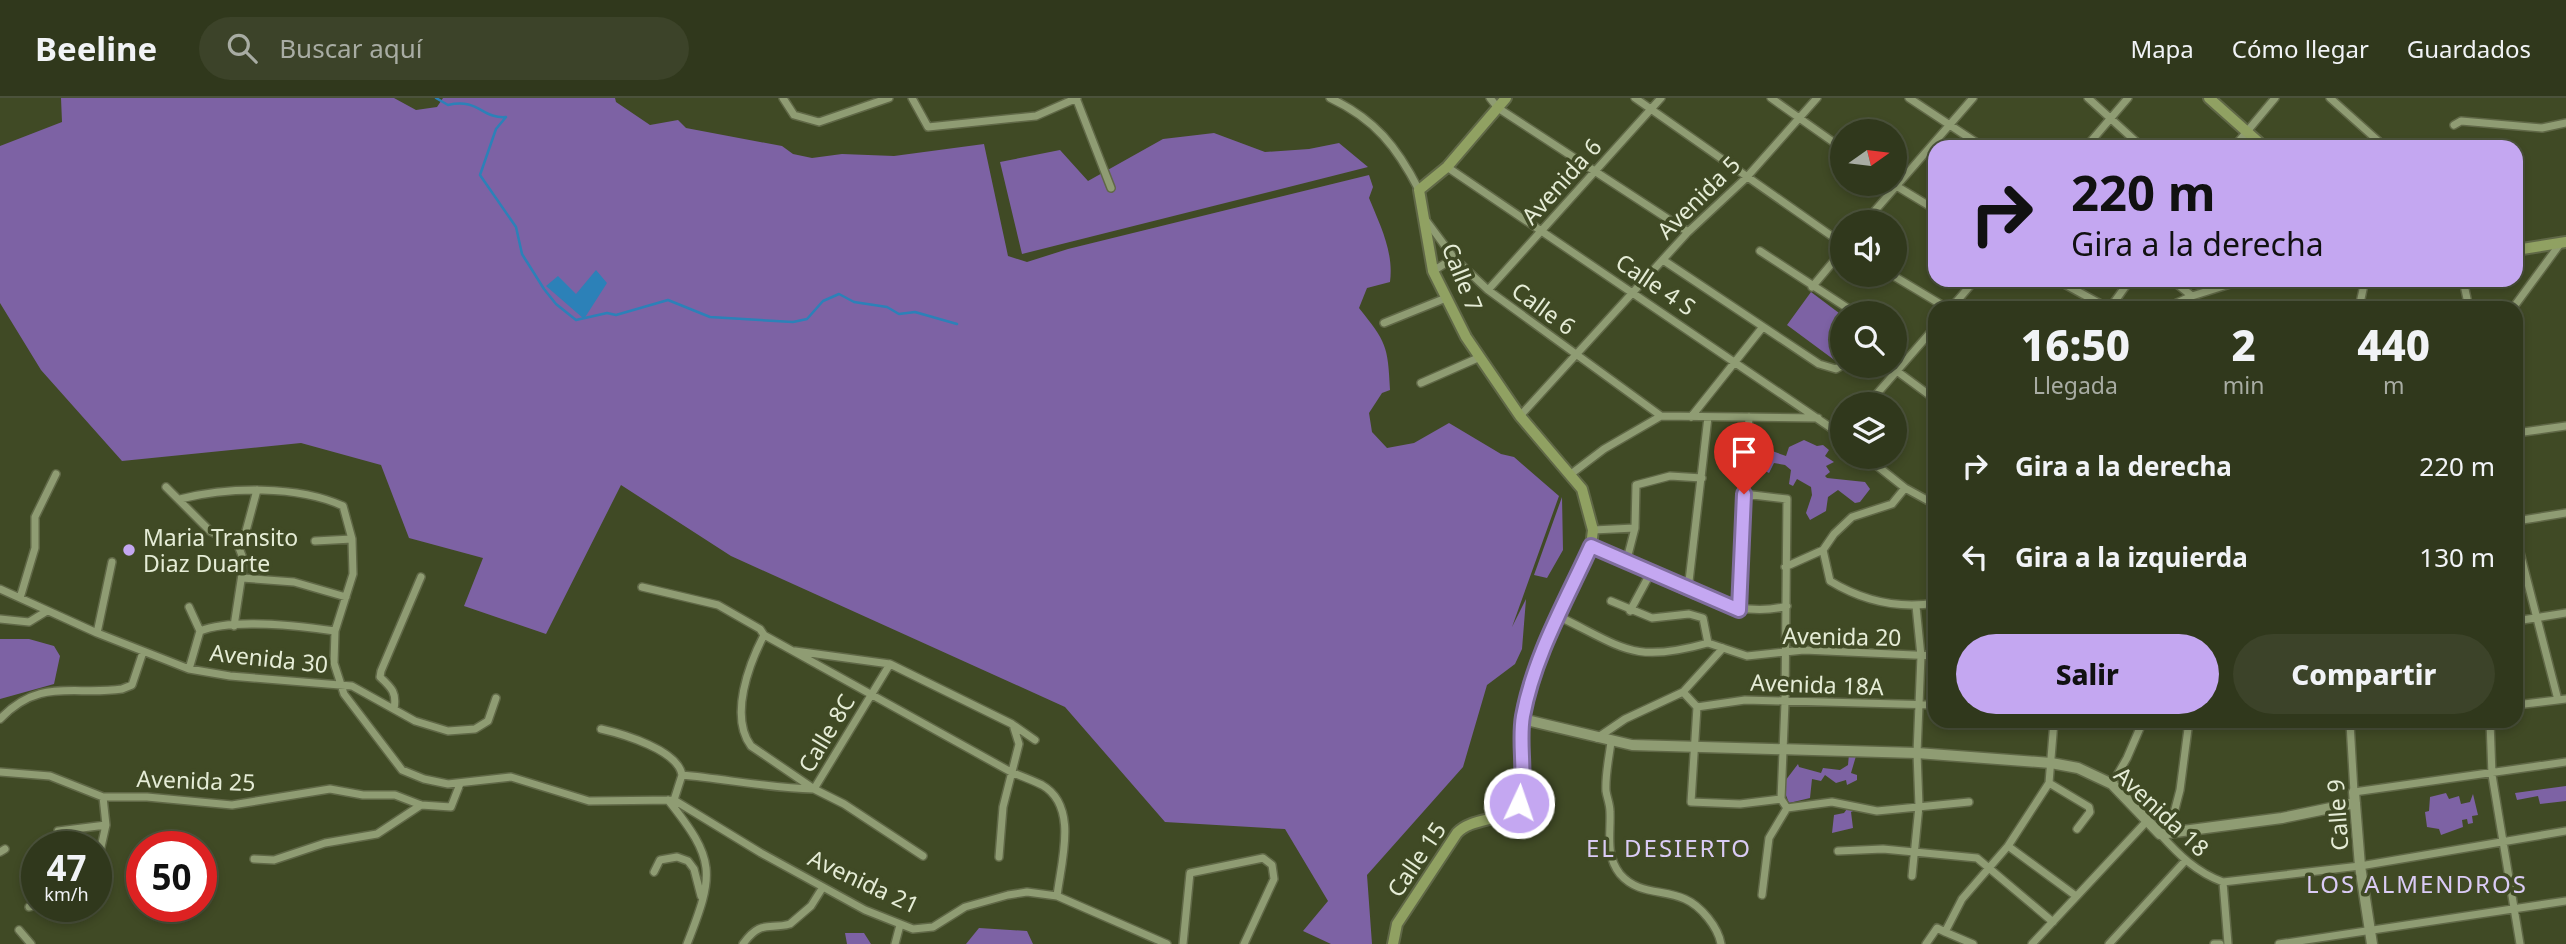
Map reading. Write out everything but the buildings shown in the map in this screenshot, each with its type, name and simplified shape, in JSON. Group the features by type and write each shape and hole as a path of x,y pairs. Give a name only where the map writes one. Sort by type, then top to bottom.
{"main road":[{"path":"1419,190 1447,167 1506,98"},
{"path":"2209,98 2257,140"},
{"name":"Calle 7","path":"1419,190 1433,271 1478,358 1520,416 1571,474"},
{"path":"2523,249 2563,243"},
{"name":"Calle 15","path":"1393,944 1397,924 1457,832 1465,826 1511,811 1519,803 1522,719 1536,672 1558,616 1591,546 1593,530 1586,496 1571,474"}],"street":[{"path":"784,100 794,115 819,122 889,98"},
{"path":"912,98 928,128 1036,116 1076,98 1111,188"},
{"path":"1052,98 1056,107"},
{"name":"Calle 7","path":"1331,98 1344,101 1400,153 1419,190"},
{"path":"1490,98 1498,107 1688,232"},
{"path":"1635,98 1830,235"},
{"name":"Avenida 6","path":"1488,290 1661,98"},
{"path":"1771,98 1830,140"},
{"name":"Avenida 5","path":"1520,416 1688,232 1746,178 1817,98"},
{"path":"1909,98 1972,140"},
{"path":"1936,140 1973,98"},
{"path":"2088,98 2134,140"},
{"path":"2092,140 2128,98"},
{"path":"2240,140 2275,98"},
{"path":"2330,98 2376,140"},
{"path":"2454,125 2461,121 2542,128 2566,122"},
{"path":"1908,170 1928,149"},
{"name":"Calle 4 S","path":"1447,167 1830,426"},
{"path":"1908,193 1928,205"},
{"path":"1874,210 1885,196"},
{"name":"Calle 6","path":"1421,212 1454,258 1488,290 1661,416"},
{"path":"2518,301 2563,243"},
{"path":"1760,251 1835,301"},
{"path":"1433,271 1454,258"},
{"path":"1663,260 1819,365 1830,368"},
{"path":"1812,287 1830,266"},
{"path":"1907,284 1937,301"},
{"path":"1956,301 1968,287"},
{"path":"2070,287 2096,301"},
{"path":"2179,287 2189,298"},
{"path":"2182,301 2222,287"},
{"path":"1384,323 1446,298"},
{"path":"1691,417 1762,328"},
{"path":"1907,355 1928,334"},
{"path":"1421,383 1478,358"},
{"path":"1907,378 1928,394"},
{"path":"1571,474 1604,449 1661,416 1818,418"},
{"path":"1688,590 1708,417"},
{"path":"1739,610 1749,417"},
{"path":"2523,432 2566,426"},
{"path":"1881,469 1905,488 1928,501"},
{"path":"20,598 35,548 34,517 56,474"},
{"path":"1627,559 1635,528 1636,485 1670,476 1702,478"},
{"path":"166,487 210,531 238,545 242,551 242,578 234,626"},
{"path":"1785,567 1823,550 1834,534 1852,517 1892,504 1905,488"},
{"path":"180,499 212,491 257,491 328,499 343,506 352,539 353,574 335,631 334,663 340,685 352,686 415,721 448,731 475,729 488,721 496,698"},
{"path":"246,531 257,491"},
{"path":"1744,494 1787,499 1787,607 1781,799 1787,808"},
{"path":"2523,520 2566,513"},
{"path":"1593,530 1635,528"},
{"path":"314,541 352,539"},
{"path":"1591,546 1627,559 1650,574 1739,610 1757,612 1787,607"},
{"path":"1823,550 1830,581 1840,587 1885,604 1928,604"},
{"path":"97,633 112,562"},
{"path":"2523,562 2562,699 2523,704"},
{"path":"1630,611 1650,574"},
{"path":"394,709 396,699 393,689 380,677 381,671 421,577"},
{"path":"242,578 294,582 346,597"},
{"path":"642,587 718,605 787,649 899,708 1011,772 1043,786 1057,799 1065,822 1057,896"},
{"name":"Avenida 30","path":"0,589 97,633 189,669 230,676 340,685 402,770 424,779 460,785 511,777 589,801 643,803 671,800"},
{"path":"1558,616 1635,653 1674,654 1708,643 1703,618 1689,614 1652,618 1611,601"},
{"path":"1912,876 1919,806 1917,753 1921,656 1916,606"},
{"path":"189,607 200,631 189,669"},
{"path":"0,620 29,622 47,611"},
{"path":"2523,620 2566,612"},
{"path":"200,631 234,626 298,625 335,631"},
{"path":"763,633 745,688 742,728 751,746 814,789 844,804 923,856"},
{"name":"Avenida 20","path":"1708,643 1747,656 1804,650 1928,656"},
{"path":"1596,739 1625,719 1684,692 1723,648"},
{"path":"787,649 890,664 1012,724 1035,740"},
{"path":"0,719 20,702 46,692 58,689 103,692 132,685 143,652"},
{"name":"Calle 8C","path":"814,789 890,664"},
{"path":"1684,692 1698,707 1691,802 1740,804 1781,799"},
{"name":"Avenida 18A","path":"1698,707 1745,700 1928,705"},
{"name":"Avenida 18","path":"1522,719 1612,742 1917,753 2052,763 2078,768 2112,784 2146,822 2164,833 2185,861 2204,875 2223,883"},
{"path":"999,857 1002,815 1019,744 1012,724"},
{"path":"1945,932 1962,899 2008,846 2049,783 2054,728"},
{"path":"2112,784 2140,728"},
{"path":"2188,728 2180,790 2164,833 2282,818 2355,797 2566,762"},
{"name":"Calle 9","path":"2350,728 2360,866 2372,944"},
{"path":"2490,728 2493,775 2520,944"},
{"path":"601,729 669,755 678,763 682,775 671,800 697,836 706,857 707,870 702,900 687,944"},
{"path":"1612,742 1606,783 1611,814 1608,837 1611,855 1620,874 1633,885 1652,893 1688,900 1714,927 1721,944"},
{"name":"Avenida 25","path":"0,772 50,776 103,797 147,797 232,805 330,789 363,795 394,795 421,805 451,807 460,785"},
{"path":"682,775 778,789 814,789"},
{"path":"2049,783 2089,807 2090,812 2077,829"},
{"path":"103,797 105,831"},
{"name":"Avenida 21","path":"671,800 823,887 900,925 923,930 941,924 965,907 1027,892 1057,896 1167,944"},
{"path":"1787,808 1832,802 1857,804 1871,810 1969,802"},
{"path":"254,859 274,860 325,843 377,834 421,805"},
{"path":"1762,895 1769,838 1787,808"},
{"path":"2032,944 2146,822"},
{"path":"58,831 106,825"},
{"path":"2228,944 2223,883 2360,866 2504,844 2566,831"},
{"path":"2008,846 2076,896"},
{"path":"1838,851 1915,851 1976,858 1991,867 2053,922"},
{"path":"654,872 660,860 668,857 688,861 694,869 702,900"},
{"path":"1183,944 1192,871 1210,871 1237,861 1263,858 1273,869 1274,879 1244,944"},
{"path":"2109,944 2185,861"},
{"path":"743,944 760,928 774,924 790,924 811,906 823,887"},
{"path":"2279,944 2566,901"},
{"path":"895,944 900,925"},
{"path":"1926,944 1937,928 1973,944"},
{"path":"19,930 31,944"},
{"path":"2214,944 2220,944"}],"shaded area":[{"path":"61,98 394,98 416,110 437,107 443,98 615,98 616,102 650,125 678,120 686,128 782,146 793,154 812,158 842,154 894,156 984,144 1008,256 1027,262 1068,249 1369,175 1373,187 1369,198 1385,239 1391,271 1390,282 1367,288 1359,308 1380,337 1388,363 1390,390 1382,393 1369,413 1372,432 1387,448 1414,443 1449,423 1501,454 1514,457 1559,496 1512,627 1526,599 1522,649 1515,664 1487,685 1463,767 1367,875 1372,944 1331,944 1303,931 1328,901 1285,829 1165,822 1065,707 731,556 621,485 546,634 464,606 483,558 409,538 381,465 301,443 122,461 41,370 0,303 0,146 62,122"},
{"path":"1214,133 1265,152 1309,149 1339,143 1368,167 1022,254 1000,162 1060,150 1088,181 1163,139"},
{"path":"1811,292 1830,306 1830,357 1787,325"},
{"path":"1804,440 1817,446 1823,445 1829,450 1825,456 1830,459 1830,464 1826,466 1830,472 1825,476 1827,478 1865,482 1870,489 1860,502 1855,503 1838,490 1828,497 1826,511 1810,520 1806,513 1812,495 1811,487 1797,479 1793,486 1789,484 1791,470 1785,465 1774,463 1769,473 1761,469 1768,443 1772,451 1786,456 1789,447"},
{"path":"1562,497 1563,550 1547,578 1534,575"},
{"path":"0,639 29,639 54,646 60,656 54,684 0,699"},
{"path":"1849,754 1856,756 1851,773 1857,775 1857,780 1847,785 1846,780 1836,783 1825,775 1821,781 1812,779 1810,798 1789,803 1782,785 1798,764 1799,767 1821,773 1823,768 1840,770 1848,765"},
{"path":"2566,786 2566,801 2540,804 2538,796 2517,800 2515,793"},
{"path":"2446,793 2449,799 2459,796 2461,804 2470,802 2473,794 2478,815 2472,816 2473,823 2468,824 2467,819 2462,820 2463,827 2441,835 2439,829 2427,827 2425,812 2429,811 2430,797"},
{"path":"1852,802 1858,804 1858,809 1851,812 1853,828 1832,833 1834,815 1844,813"},
{"path":"979,928 1027,931 1033,944 966,944"},
{"path":"845,933 864,933 871,944 847,944"}],"water":[{"path":"596,270 607,283 584,319 546,286 558,276 576,294"}],"waterway":[{"path":"436,98 448,105 467,104 491,115 506,117 496,129 480,175 516,227 522,254 544,289 556,304 576,320 607,313 616,315 668,300 710,317 793,322 807,319 823,301 839,294 854,302 887,307 899,314 915,312 957,324"}],"place":[{"name":"Maria Transito Diaz Duarte","path":"129,550"}],"district":[{"name":"EL DESIERTO","path":"1669,847"},
{"name":"LOS ALMENDROS","path":"2417,883"}],"route":[{"path":"1519,803 1522,719 1529,691 1550,634 1591,546 1627,559 1650,574 1739,610 1744,494"}]}
